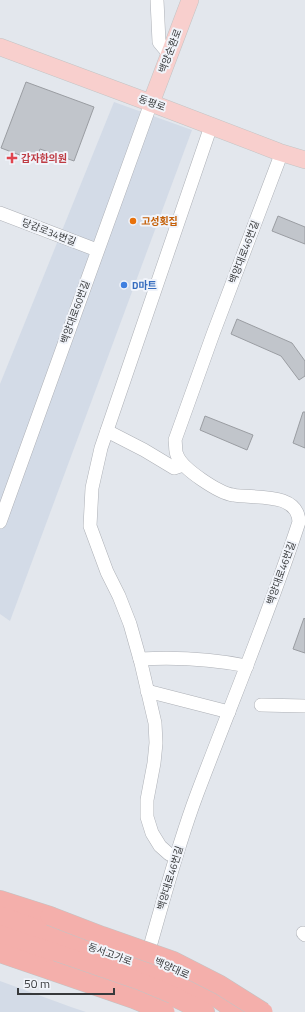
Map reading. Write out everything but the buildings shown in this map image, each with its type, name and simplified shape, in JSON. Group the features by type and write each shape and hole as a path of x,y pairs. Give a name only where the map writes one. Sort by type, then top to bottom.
{"highway":[{"path":"0,900 50,916 173,961 220,985 263,1012"},
{"name":"동서고가로","path":"0,916 164,974 216,997 238,1012"},
{"name":"동서고가로","path":"0,935 121,975 205,1012"},
{"path":"0,953 134,999 165,1012"}],"main road":[{"name":"백양순환로","path":"151,103 190,0"},
{"name":"동평로","path":"0,47 305,160"},
{"name":"백양대로","path":"0,905 91,940 147,957 197,979 247,1012"},
{"path":"0,943 134,984 180,1004 193,1012"},
{"path":"36,955 155,1012"}],"street":[{"path":"157,0 159,42 169,54"},
{"name":"백양대로60번길","path":"0,522 151,103"},
{"path":"176,856 169,854 160,846 152,833 147,817 147,800 156,743 155,723 130,624 119,596 107,572 90,526 92,488 101,448 211,126"},
{"name":"백양대로46번길","path":"147,957 176,856 196,796 286,564 299,522 299,517 295,508 282,500 269,497 232,495 213,487 197,477 182,465 177,455 176,440 213,334 282,152"},
{"name":"당감로34번길","path":"0,213 97,250"},
{"path":"107,431 144,450 174,468 182,465"},
{"path":"140,659 164,657 224,661 246,666"},
{"path":"147,691 229,712"},
{"path":"261,705 305,706"}],"shaded area":[{"path":"114,102 192,130 10,621 0,614 0,384"},
{"path":"0,981 71,1007 86,1012 0,1012"}],"place":[{"name":"갑자한의원","path":"12,158"},
{"name":"고성횟집","path":"133,221"},
{"name":"D마트","path":"124,285"}]}
